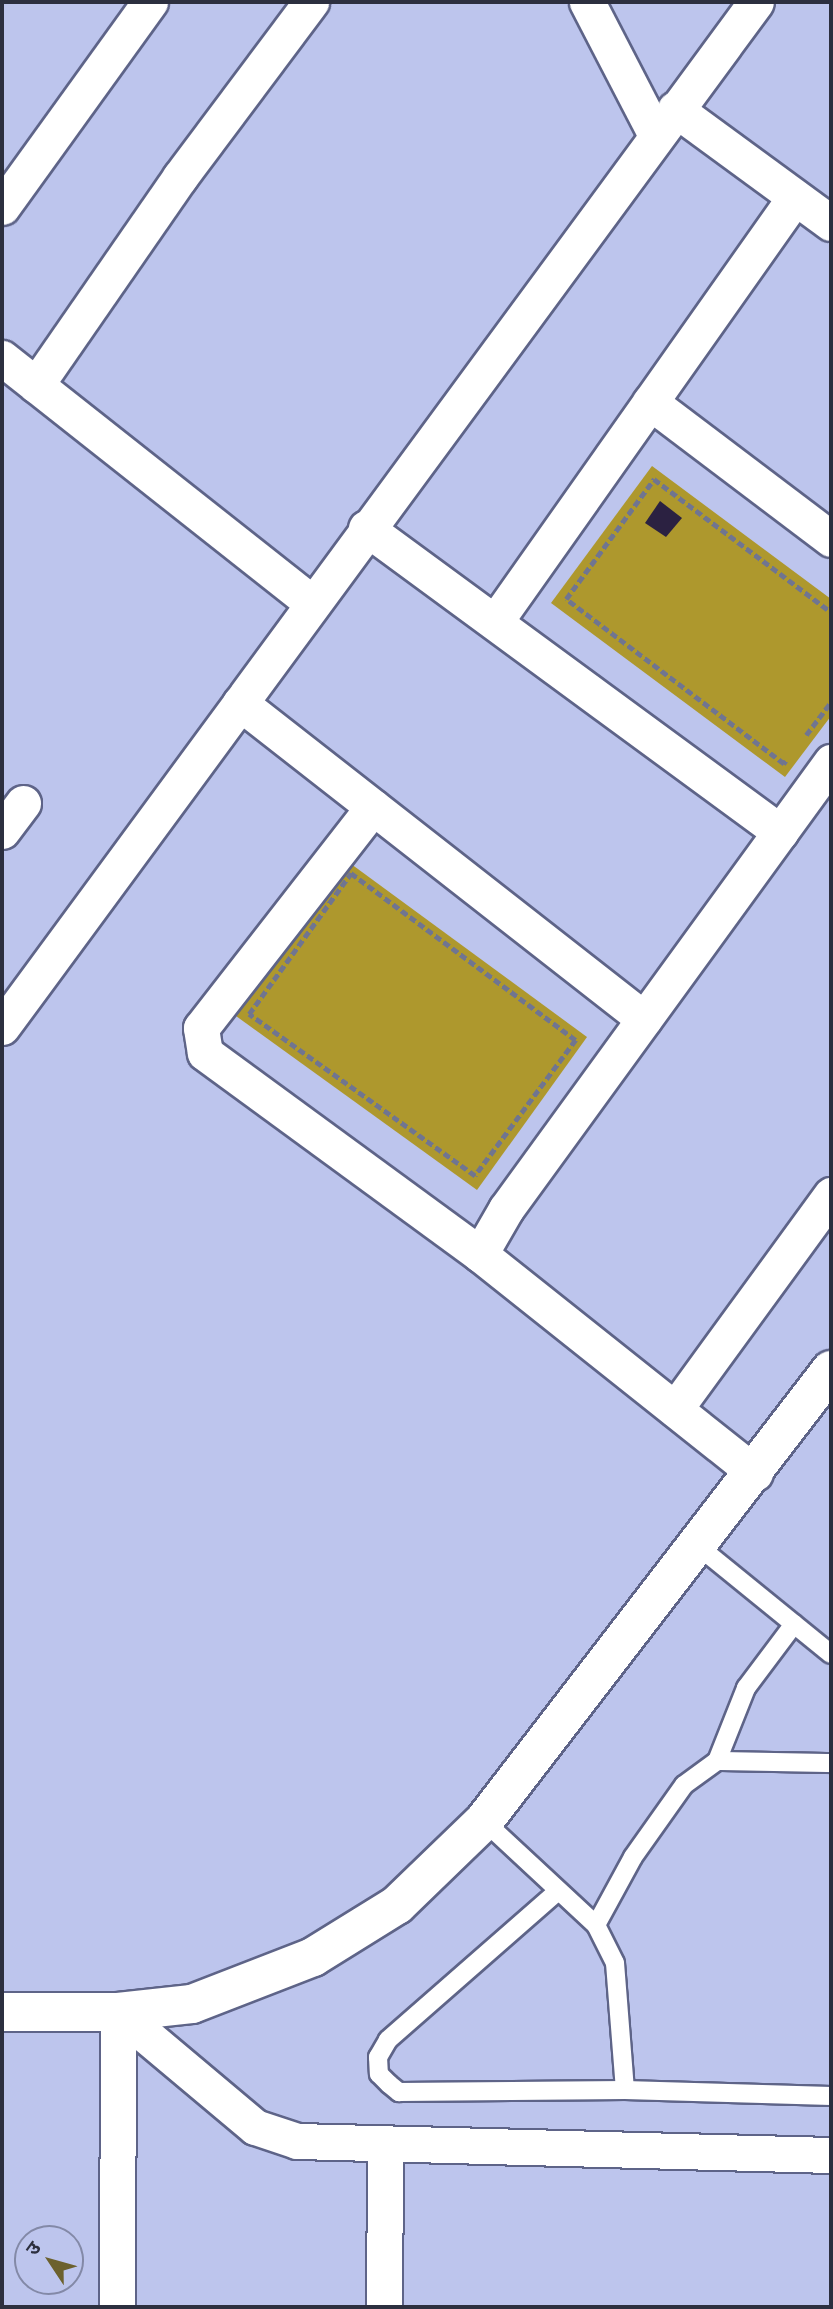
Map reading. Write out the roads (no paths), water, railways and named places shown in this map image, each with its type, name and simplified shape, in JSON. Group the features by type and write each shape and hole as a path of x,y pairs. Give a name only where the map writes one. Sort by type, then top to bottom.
{"street":[{"path":"2,206 150,2"},
{"path":"36,385 180,177 311,2"},
{"path":"587,2 665,121 795,197 831,223"},
{"path":"2,1027 665,121 756,2"},
{"path":"495,622 795,197"},
{"path":"2,358 312,603"},
{"path":"650,402 831,539"},
{"path":"366,528 780,832"},
{"path":"240,703 645,1019"},
{"path":"480,1254 506,1209 831,762"},
{"path":"2,831 23,803"},
{"path":"373,807 201,1028 205,1053 480,1254 755,1473"},
{"path":"675,1409 831,1195"},
{"path":"2,2012 118,2012 192,2004 313,1957 397,1905 484,1821 755,1473 831,1370"},
{"path":"118,2012 255,2127 297,2141 385,2146 831,2155"},
{"path":"117,2307 118,2012"},
{"path":"384,2307 385,2146"}],"lane":[{"path":"698,1546 831,1654"},
{"path":"596,1925 633,1857 684,1785 717,1761 746,1688 794,1624"},
{"path":"717,1761 831,1763"},
{"path":"484,1821 596,1925 615,1963 625,2090"},
{"path":"558,1891 388,2040 378,2057 379,2074 399,2092 625,2090 831,2096"}]}
